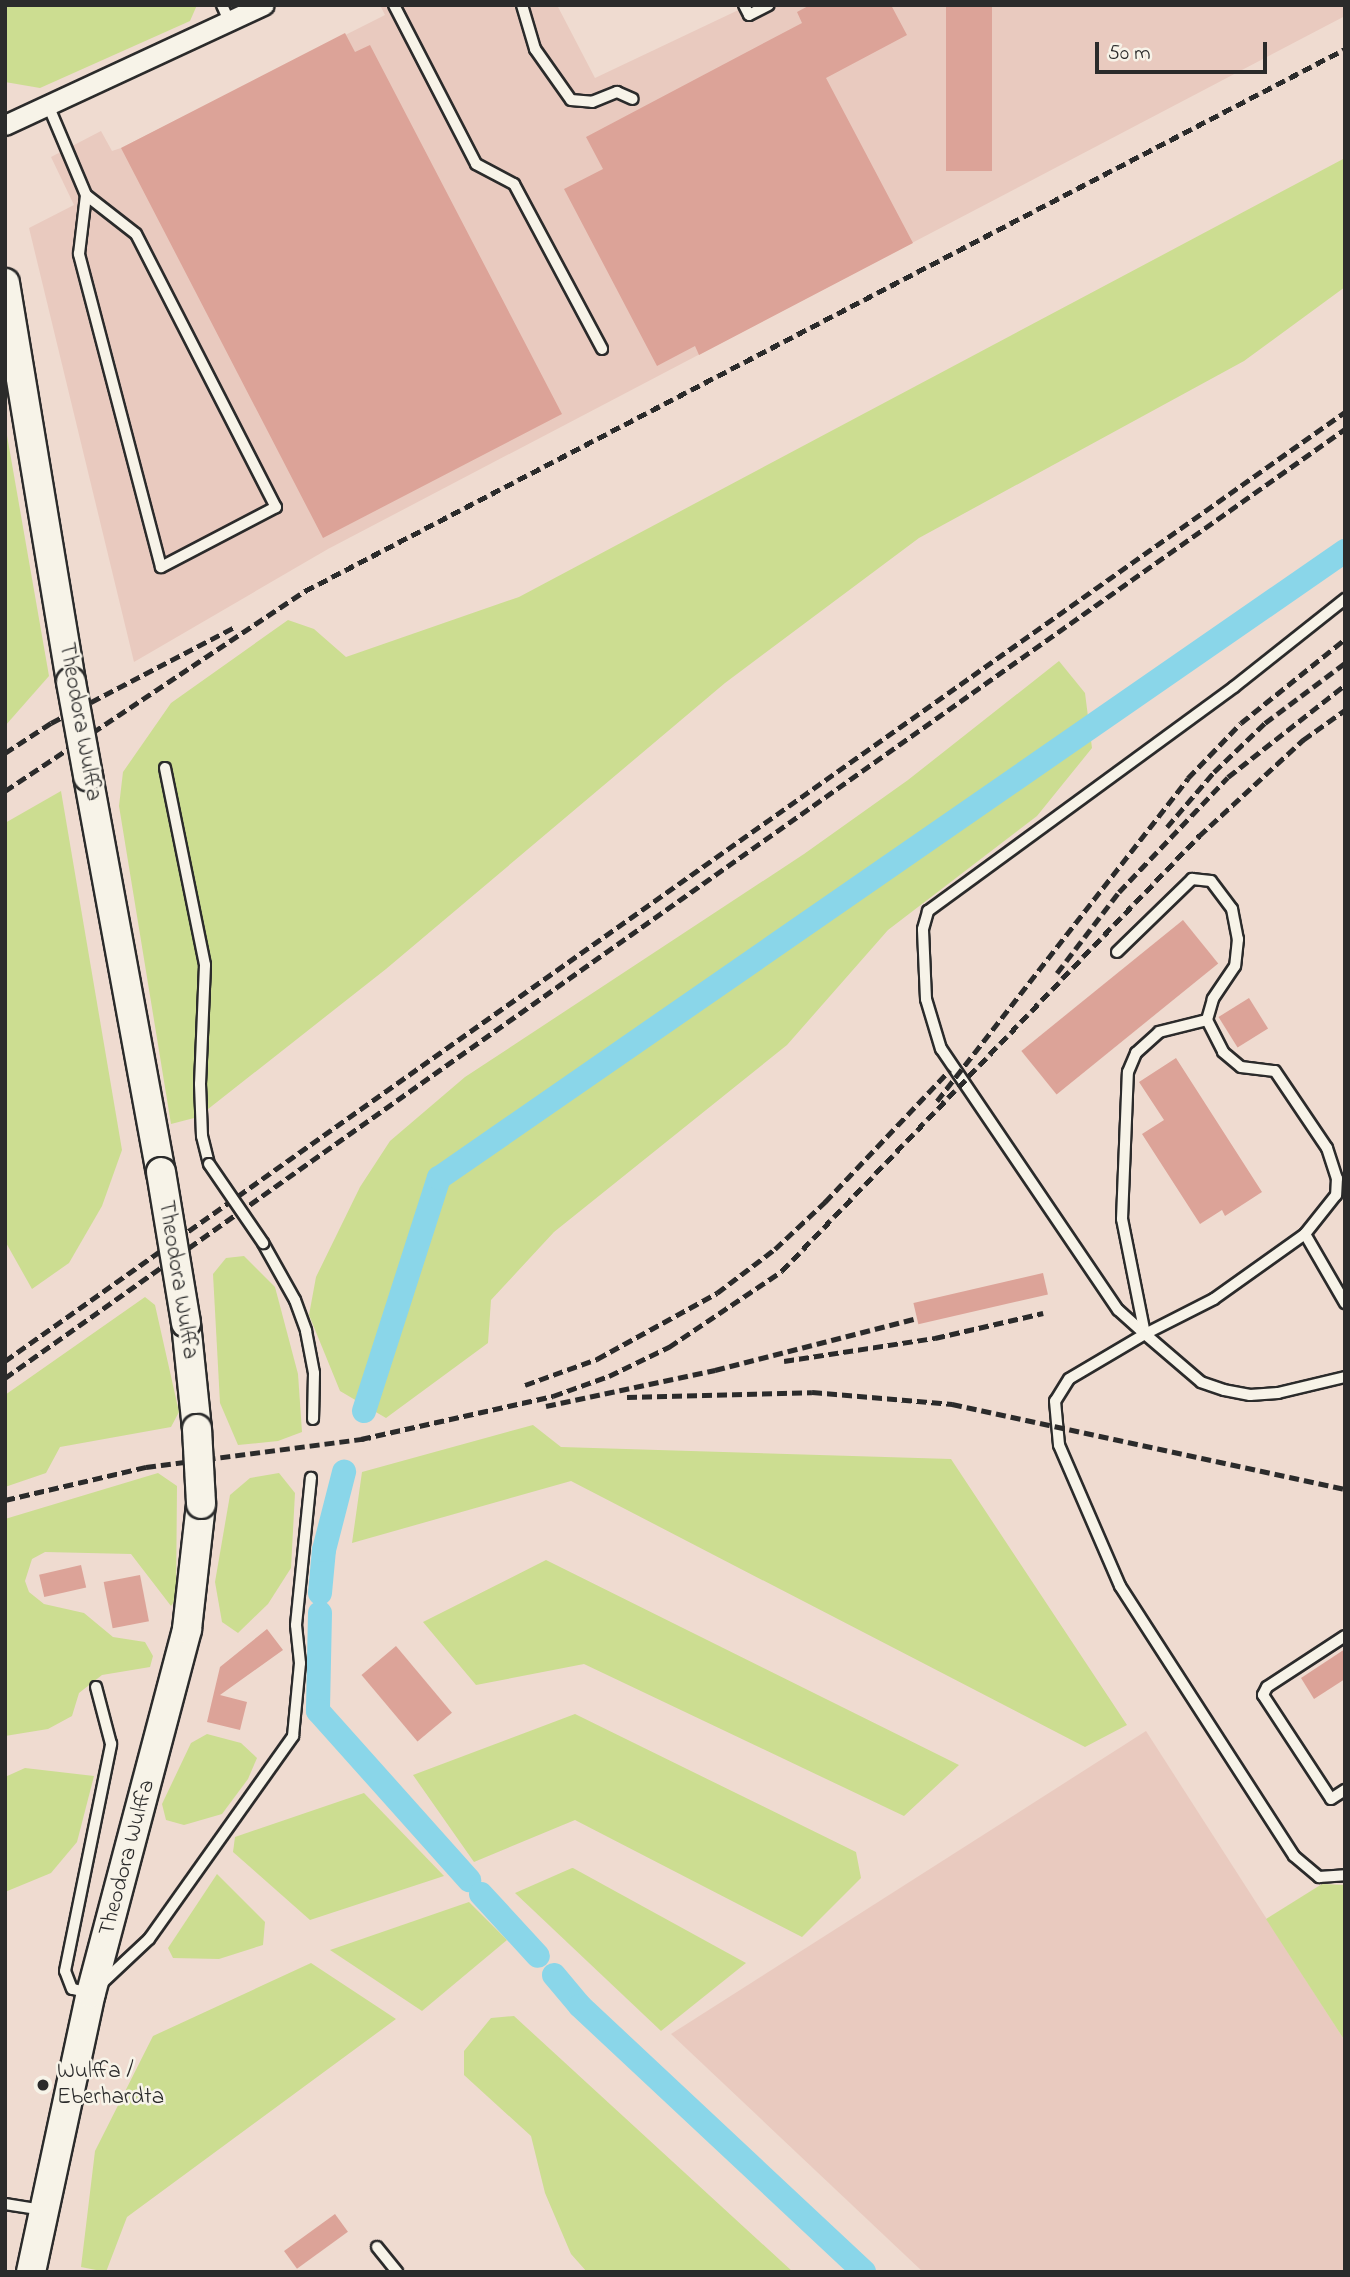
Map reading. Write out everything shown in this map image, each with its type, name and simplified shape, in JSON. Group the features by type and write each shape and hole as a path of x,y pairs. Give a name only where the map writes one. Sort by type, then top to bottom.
{"street":[{"path":"5,125 226,13 263,5"},
{"name":"Theodora Wulffa","path":"5,283 71,681 187,1323 201,1504 187,1629 92,1993 32,2272"}],"lane":[{"path":"394,5 476,164 514,184 602,349"},
{"path":"522,5 535,49 571,100 580,104 617,92 632,99"},
{"path":"744,5 749,15 769,5"},
{"path":"48,105 86,195 136,234 276,507 161,567 79,254 86,195"},
{"path":"1345,599 1234,687 928,911 922,962 926,999 941,1049 1118,1310 1201,1382 1224,1390 1269,1394 1345,1377"},
{"path":"165,768 205,965 200,1084 202,1136 209,1164 263,1243 295,1300 306,1331 314,1373 313,1419"},
{"path":"1117,952 1192,879 1212,881 1232,909 1238,940 1235,966 1213,999 1207,1020 1223,1052 1241,1067 1275,1071 1327,1148 1337,1178 1336,1195 1305,1234 1214,1299 1145,1334 1069,1379 1055,1401 1059,1445 1074,1488 1120,1586 1294,1856 1318,1877 1345,1875"},
{"path":"1145,1334 1122,1219 1121,1162 1128,1072 1136,1052 1159,1032 1207,1020"},
{"path":"1305,1234 1345,1303"},
{"path":"96,1687 111,1744 65,1971 72,1989 92,1993 149,1939 293,1736 300,1662 296,1625 312,1478"},
{"path":"1345,1636 1267,1688 1263,1695 1331,1799 1345,1790"},
{"path":"5,2204 44,2211"},
{"path":"377,2247 397,2272"}],"shaded area":[{"path":"380,5 557,5 595,78 749,5 1345,5 1345,16 328,549 134,662 29,228 74,205 51,157 101,131 112,151 121,148 385,15"},
{"path":"1146,1731 1345,2041 1345,2272 923,2272 671,2034"}],"green space":[{"path":"5,5 197,5 190,21 40,88 5,82"},
{"path":"1345,158 1345,287 1244,361 919,538 725,683 386,969 198,1117 171,1124 119,806 123,772 171,703 288,620 314,629 346,657 519,597"},
{"path":"5,424 49,676 5,726"},
{"path":"1059,661 1085,693 1092,748 1037,816 888,930 787,1045 554,1232 491,1300 488,1343 386,1418 340,1391 309,1315 316,1277 360,1187 390,1141 465,1077 804,854 908,780"},
{"path":"61,791 122,1150 102,1206 69,1263 32,1289 5,1241 5,823"},
{"path":"244,1256 275,1287 298,1374 302,1432 278,1441 238,1445 220,1403 213,1274 226,1258"},
{"path":"145,1297 155,1305 179,1412 171,1427 60,1447 46,1473 5,1487 5,1395"},
{"path":"533,1425 561,1447 951,1459 1127,1725 1085,1747 571,1481 352,1543 362,1472"},
{"path":"158,1473 177,1486 176,1599 171,1606 131,1554 45,1552 32,1559 25,1581 29,1592 44,1604 84,1613 113,1637 145,1642 153,1656 150,1667 102,1675 79,1693 72,1716 48,1729 5,1736 5,1519"},
{"path":"279,1473 295,1493 291,1568 268,1604 238,1633 222,1622 215,1582 230,1495 250,1478"},
{"path":"546,1560 959,1765 904,1816 584,1664 476,1685 423,1622"},
{"path":"575,1714 856,1852 861,1878 802,1937 575,1820 474,1862 413,1775"},
{"path":"207,1734 241,1743 257,1758 248,1779 222,1814 184,1825 166,1820 162,1804 191,1743"},
{"path":"25,1768 94,1776 77,1842 51,1873 5,1892 5,1777"},
{"path":"364,1793 444,1876 310,1920 233,1852 235,1837"},
{"path":"572,1868 746,1963 661,2031 515,1893"},
{"path":"217,1874 265,1922 263,1945 219,1959 173,1958 168,1948"},
{"path":"1322,1884 1345,1885 1345,2041 1266,1919"},
{"path":"469,1902 507,1940 422,2011 330,1950"},
{"path":"311,1963 396,2019 127,2217 106,2272 81,2267 95,2151 153,2036"},
{"path":"514,2016 793,2272 587,2272 571,2254 545,2193 531,2136 464,2075 464,2051 491,2018"}],"building":[{"path":"810,5 891,5 907,35 826,78 913,243 699,355 695,346 657,366 564,189 603,169 586,137 802,23 797,12"},
{"path":"946,5 992,5 992,171 946,171"},
{"path":"345,33 355,52 370,45 562,414 323,538 121,148"},
{"path":"1183,920 1218,964 1057,1094 1021,1051"},
{"path":"1249,998 1268,1029 1238,1048 1218,1017"},
{"path":"1176,1058 1262,1192 1225,1216 1222,1210 1200,1224 1142,1134 1164,1120 1139,1082"},
{"path":"1043,1273 1048,1294 918,1324 913,1303"},
{"path":"81,1565 86,1587 44,1597 39,1575"},
{"path":"140,1575 149,1621 113,1628 104,1582"},
{"path":"267,1629 283,1650 220,1695 247,1702 240,1730 207,1722 220,1667"},
{"path":"396,1646 452,1713 417,1742 362,1675"},
{"path":"1345,1649 1345,1679 1314,1699 1301,1678"},
{"path":"335,2214 348,2232 297,2269 284,2251"}],"waterway":[{"path":"364,1411 439,1178 1345,551"},
{"path":"320,1593 324,1550 344,1472"},
{"path":"320,1613 318,1711 469,1880"},
{"path":"481,1894 538,1956"},
{"path":"554,1975 580,2006 864,2272"}],"railway":[{"path":"5,791 305,591 1345,49"},
{"path":"5,1361 1345,412"},
{"path":"5,1378 1345,429"},
{"path":"5,753 51,723 235,627"},
{"path":"937,1101 1188,778 1241,723 1345,639"},
{"path":"1167,827 1214,772 1265,723 1345,663"},
{"path":"1057,973 1119,892 1228,777 1345,685"},
{"path":"361,1439 553,1396 609,1376 669,1347 782,1271 1199,836 1303,740 1345,710"},
{"path":"525,1385 597,1359 717,1293 775,1249 825,1202 950,1070"},
{"path":"784,1361 935,1338 1043,1313"},
{"path":"546,1406 715,1370 917,1318"},
{"path":"627,1397 812,1392 952,1404 1345,1489"},
{"path":"5,1500 146,1467 370,1438"}],"place":[{"name":"Wulffa / Eberhardta","path":"43,2085"}]}
